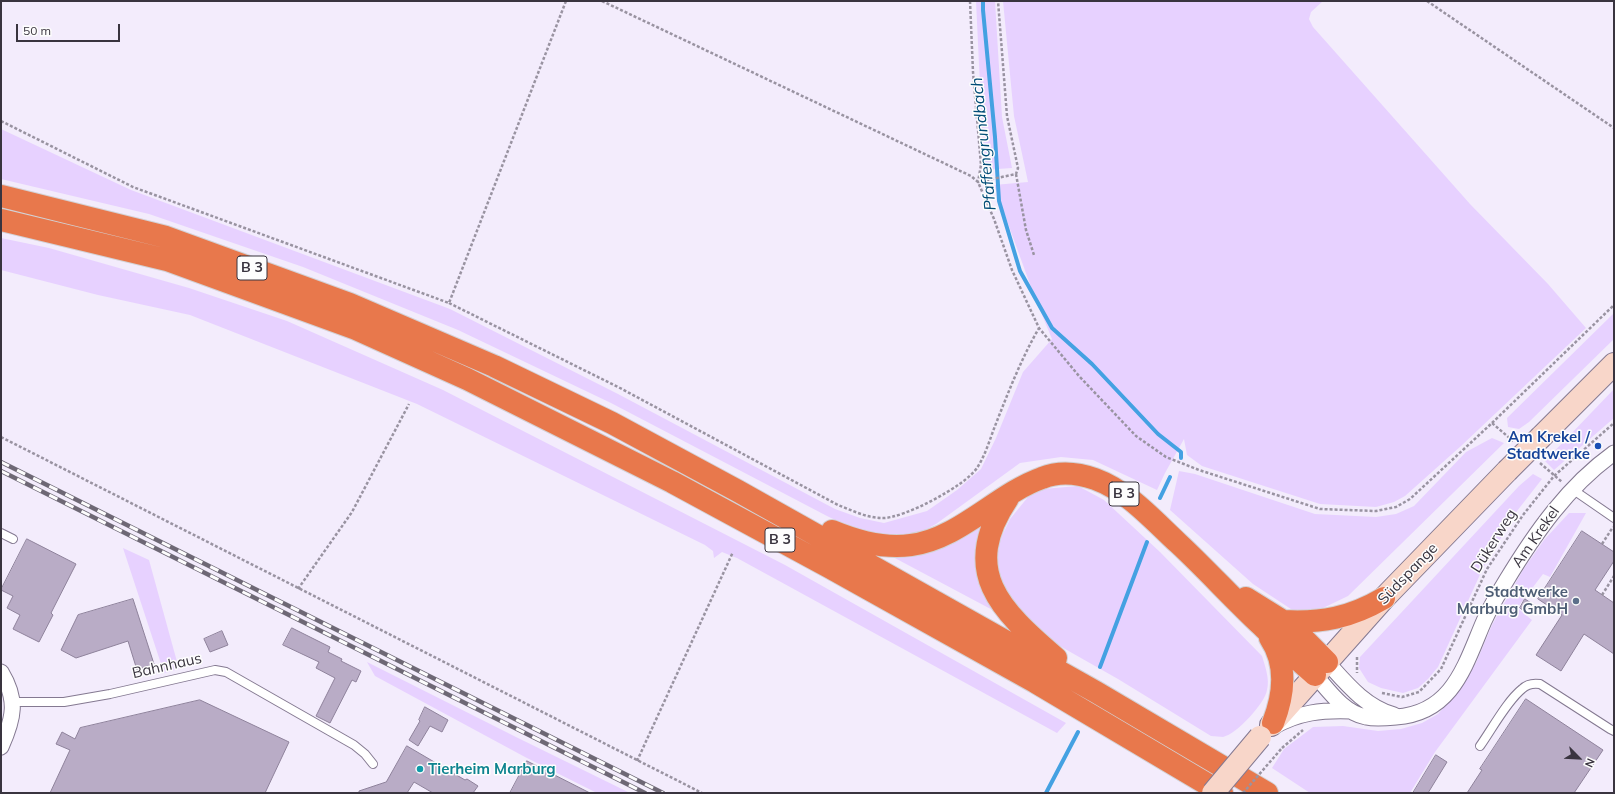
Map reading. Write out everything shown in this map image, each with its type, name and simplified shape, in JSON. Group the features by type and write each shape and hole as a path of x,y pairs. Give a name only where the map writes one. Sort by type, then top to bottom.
{"highway":[{"name":"B 3","path":"1,196 166,237 350,304 494,366 612,423 738,491 1096,692 1267,793"},
{"name":"B 3","path":"1,220 167,260 356,329 467,379 672,482 829,567 1035,682 1222,793"},
{"name":"B 3","path":"738,491 844,536 862,542 896,547 913,545 945,534 1028,484 1042,478 1055,474 1068,474 1095,479 1124,495 1139,507 1215,578 1261,626 1273,643 1280,662 1283,683 1280,704 1266,731"},
{"name":"B 3","path":"1010,495 999,511 992,527 988,544 986,559 987,575 993,591 1002,606 1014,621 1096,692"},
{"name":"B 3","path":"1215,578 1283,621 1304,638 1321,669"},
{"name":"B 3","path":"1283,621 1307,622 1331,620 1354,614 1384,598"},
{"name":"B 3","path":"1261,626 1321,669"}],"main road":[{"name":"Südspange","path":"1213,793 1384,598 1614,364"}],"street":[{"name":"Am Krekel","path":"1321,669 1340,703 1351,711 1367,718 1398,717 1415,714 1434,704 1459,678 1466,666 1485,620 1505,582 1542,525 1572,489 1614,453"},
{"path":"1321,669 1346,683 1371,705 1385,713 1398,717"},
{"path":"1,672 6,680 13,702 10,726 1,747"},
{"name":"Am Krekel","path":"1266,731 1292,719 1321,711 1351,711"}],"lane":[{"path":"1572,489 1614,518"},
{"path":"1,533 13,539"},
{"name":"Bahnhaus","path":"13,702 64,702 110,694 215,670 226,672 354,745 365,754 373,764"},
{"path":"1480,746 1514,697 1523,688 1533,683 1540,684 1614,731"}],"path":[{"path":"448,303 566,1"},
{"path":"602,1 971,176 978,182 994,219 1012,270 1039,328 1079,376 1136,436 1166,457 1199,470 1320,509 1376,511 1396,507 1410,499 1492,423 1614,305"},
{"path":"970,1 973,72 981,165 978,182"},
{"path":"998,1 1007,116 1018,168 1016,174 1019,195 1026,230 1034,255"},
{"path":"1427,1 1614,128"},
{"path":"1,122 133,187 448,303 620,388 838,504 862,514 882,518 899,514 926,504 955,487 977,468 1011,386 1039,328"},
{"path":"978,182 1016,174"},
{"path":"298,589 352,512 409,404"},
{"path":"1492,423 1516,443"},
{"name":"Dükerweg","path":"1376,691 1383,694 1402,697 1419,692 1441,669 1487,569 1522,515 1554,476 1614,423"},
{"path":"1,437 702,793"},
{"path":"1534,458 1554,476"},
{"path":"1602,544 1614,525"},
{"path":"637,761 732,552"},
{"path":"1602,595 1614,576"},
{"path":"1346,683 1358,674 1356,659 1357,655"},
{"path":"1244,793 1282,748 1302,730 1321,722 1321,711"}],"shaded area":[{"path":"976,1 995,1 1002,117 1012,168 984,170"},
{"path":"1003,1 1323,1 1311,12 1309,19 1313,27 1470,204 1548,284 1586,328 1461,446 1405,496 1394,502 1376,507 1320,504 1202,466 1187,455 1184,439 1157,490 1093,460 1061,457 1020,463 936,524 916,535 891,539 856,530 611,403 458,330 303,267 149,214 1,179 1,129 131,190 450,309 618,394 835,509 860,518 884,523 927,511 957,490 981,469 996,438 1023,372 1052,339 1035,298 994,185 1028,182 1014,116"},
{"path":"1,238 49,248 189,288 287,321 443,390 785,565 1066,723 1057,733 737,558 722,552 714,558 713,551 705,545 417,404 190,315 98,295 1,270"},
{"path":"1614,313 1614,339 1529,422 1519,429 1508,427 1507,418"},
{"path":"1614,389 1614,418 1554,470 1545,461"},
{"path":"1492,438 1504,443 1348,596 1321,609 1297,613 1253,584 1170,510 1179,471 1195,474 1315,514 1376,517 1396,514 1414,506 1466,452"},
{"path":"1533,474 1542,479 1517,511 1483,568 1438,667 1418,688 1403,693 1381,688 1368,682 1359,668 1360,657 1519,486"},
{"path":"1078,486 1104,500 1160,552 1262,656 1268,681 1265,696 1250,717 1229,735 1223,737 1211,736 1118,679 1058,645 1012,602 1000,586 996,562 1000,540 1010,519 1028,497 1043,489"},
{"path":"991,511 985,540 1002,615 891,556"},
{"path":"1569,513 1586,513 1550,577 1543,574 1517,608 1532,620 1435,752 1410,793 1310,793 1272,768 1284,749 1313,727 1343,726 1378,731 1401,729 1422,723 1438,714 1461,688 1476,663 1492,625 1523,570 1544,540"},
{"path":"123,548 149,560 179,669 164,673"},
{"path":"367,662 630,793 597,793 525,757 375,676"}],"building":[{"name":"Stadtwerke Marburg GmbH","path":"1582,531 1614,552 1614,561 1595,590 1614,603 1614,654 1584,634 1561,671 1536,655 1562,615 1538,599"},
{"path":"27,539 76,564 51,613 53,615 39,642 13,629 20,615 7,608 13,596 1,590"},
{"path":"133,599 154,664 137,670 128,641 76,658 61,650 78,615"},
{"path":"1525,599 1534,605 1528,614 1520,608"},
{"path":"292,628 330,647 328,652 342,659 341,661 361,671 356,682 352,680 330,723 316,716 335,678 316,668 319,662 283,645"},
{"path":"222,631 228,645 210,652 204,639"},
{"path":"1526,699 1603,750 1574,793 1467,793 1482,770 1480,769"},
{"path":"200,700 289,742 265,793 50,793 70,750 56,744 62,732 75,739 80,728"},
{"path":"425,707 448,720 442,732 430,726 418,746 409,740 420,721 419,720"},
{"name":"Tierheim Marburg","path":"407,746 478,786 473,793 433,793 414,782 407,793 359,793 359,791 386,782"},
{"path":"1436,755 1447,762 1428,793 1413,793"},
{"path":"527,761 590,793 510,793"}],"waterway":[{"name":"Pfaffengrundbach","path":"983,1 999,201 1020,271 1052,328 1092,364 1158,434 1181,452 1181,458"},
{"name":"Pfaffengrundbach","path":"1160,498 1170,477"},
{"name":"Pfaffengrundbach","path":"1100,667 1147,542"},
{"name":"Pfaffengrundbach","path":"1046,793 1078,732"}],"railway":[{"path":"1,462 663,793"},
{"path":"1,471 645,793"}],"place":[{"name":"Am Krekel / Stadtwerke","path":"1598,446"},
{"name":"Stadtwerke Marburg GmbH","path":"1576,601"},
{"name":"Tierheim Marburg","path":"420,769"}]}
